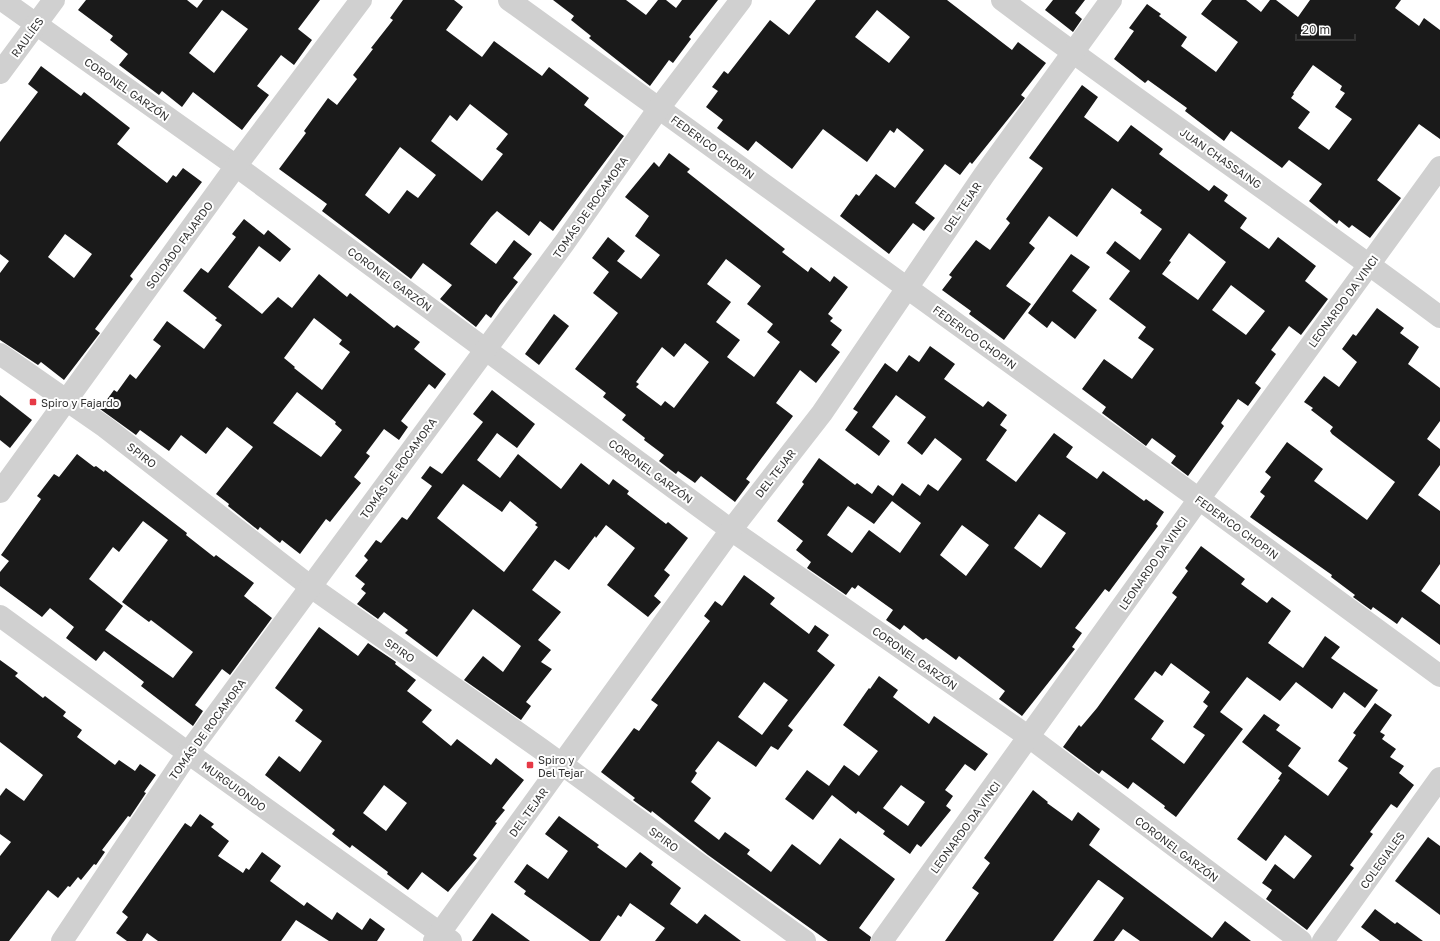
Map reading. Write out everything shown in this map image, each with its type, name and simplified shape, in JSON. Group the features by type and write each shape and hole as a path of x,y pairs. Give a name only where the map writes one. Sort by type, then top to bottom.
{"street":[{"name":"CORONEL GARZÓN","path":"2,0 36,26 236,166 731,530 1029,738 1301,941"},
{"name":"RAULÍES","path":"0,73 54,0"},
{"name":"SOLDADO FAJARDO","path":"0,492 236,166 360,0"},
{"name":"FEDERICO CHOPIN","path":"509,0 1199,499 1440,676"},
{"name":"TOMÁS DE ROCAMORA","path":"62,941 188,753 565,242 659,108 741,0"},
{"name":"JUAN CHASSAING","path":"1002,0 1073,53 1370,264 1440,316"},
{"name":"DEL TEJAR","path":"441,938 561,766 731,530 822,413 984,175 1111,0"},
{"name":"LEONARDO DA VINCI","path":"882,941 1199,499 1440,167"},
{"name":"SPIRO","path":"0,354 106,427 311,587 541,750 561,766 805,941"},
{"name":"MURGUIONDO","path":"0,616 441,938"},
{"name":"COLEGIALES","path":"1323,941 1440,778"}],"building":[{"path":"86,0 187,0 197,8 203,0 320,0 298,29 312,40 294,65 281,55 257,86 269,95 242,130 193,92 182,107 162,91 159,95 119,65 128,54 110,40 113,36 78,10","holes":["222,10 248,29 214,73 189,53"]},
{"path":"403,0 454,0 463,7 446,30 482,57 494,41 542,76 549,67 589,98 584,105 624,136 553,231 540,221 529,236 497,211 470,244 496,264 514,240 532,254 513,278 518,282 491,318 486,314 476,327 440,299 452,285 423,263 411,279 322,211 327,204 279,169 306,133 304,131 328,98 337,105 357,79 353,75 373,49 371,48 393,20 390,18","holes":["470,104 508,134 496,149 503,154 482,181 431,141 450,115 457,121","400,147 436,175 418,198 407,190 389,214 365,195"]},
{"path":"553,0 626,0 646,15 658,0 666,0 676,8 682,0 718,0 689,37 691,39 673,63 669,60 650,86 589,38 591,36 571,20 574,16"},
{"path":"816,0 947,0 1012,50 1018,42 1046,63 1021,95 1025,98 972,164 970,162 960,175 945,164 915,203 935,218 924,231 913,223 889,254 840,216 856,194 859,196 876,174 895,188 924,150 897,128 894,133 890,130 867,162 823,129 792,169 756,141 748,151 717,128 723,120 706,107 718,91 712,87 724,71 728,74 770,20 789,35","holes":["877,10 910,37 889,63 855,37"]},
{"path":"1053,0 1085,0 1075,13 1082,19 1073,32 1045,10"},
{"path":"1212,0 1246,0 1261,12 1270,0 1276,0 1298,17 1310,0 1401,0 1395,8 1419,26 1424,18 1440,30 1440,139 1419,124 1377,180 1401,198 1370,238 1352,225 1349,228 1339,220 1337,224 1309,201 1322,184 1289,160 1282,168 1231,131 1224,141 1185,111 1187,108 1148,80 1145,83 1114,59 1134,31 1129,28 1147,4 1161,14 1159,16 1187,37 1181,46 1216,72 1238,42 1201,14","holes":["1313,65 1342,86 1340,90 1345,93 1335,107 1352,119 1329,150 1298,128 1310,112 1291,98"]},
{"path":"41,66 81,96 84,92 130,128 117,144 167,183 173,175 176,177 183,168 202,182 130,276 133,279 95,329 100,333 64,380 41,362 38,365 0,340 0,273 9,261 0,254 0,142 38,92 28,84","holes":["65,234 92,254 74,278 48,257"]},
{"path":"1082,85 1098,97 1084,117 1118,142 1131,125 1163,149 1159,154 1209,191 1214,185 1228,195 1224,201 1247,218 1240,228 1269,249 1278,237 1316,266 1305,281 1328,299 1301,335 1289,326 1271,350 1276,354 1255,383 1261,388 1248,406 1238,399 1221,423 1224,426 1188,476 1171,463 1176,456 1152,438 1146,446 1102,413 1106,407 1082,389 1104,359 1132,379 1154,349 1138,338 1146,327 1109,299 1130,271 1106,253 1115,241 1140,260 1162,229 1140,213 1142,210 1112,188 1077,237 1049,216 1029,243 1035,248 1006,286 1031,304 1004,340 969,314 971,311 942,290 952,277 949,275 976,240 990,250 1010,223 1006,219 1043,168 1029,158","holes":["1189,233 1226,262 1198,300 1162,274 1171,262 1169,261","1231,285 1265,311 1246,335 1212,310"]},
{"path":"669,153 690,169 687,172 785,249 782,252 808,272 811,267 830,282 834,276 848,287 828,314 833,318 830,321 842,330 831,345 840,352 816,383 800,370 776,403 793,416 746,479 750,482 735,502 701,476 695,483 678,471 676,474 659,461 664,455 644,440 645,438 622,420 626,415 603,397 606,393 575,369 618,313 593,293 609,272 592,258 608,237 625,251 617,261 641,279 660,255 635,236 649,216 625,197 654,162 659,167","holes":["726,259 761,286 747,304 773,324 767,332 780,342 754,377 727,357 740,340 716,322 731,302 707,284","685,343 709,362 674,408 665,401 661,406 636,387 639,384 636,382 662,347 674,357"]},
{"path":"244,219 264,235 268,230 291,249 280,262 259,246 228,287 262,314 278,297 292,308 319,274 347,297 350,293 394,328 397,325 420,342 414,349 446,374 435,389 429,384 401,421 408,427 399,440 384,429 366,453 370,456 354,477 361,483 330,522 326,519 300,554 282,540 280,543 260,527 258,530 228,506 229,504 216,494 253,447 227,427 206,454 181,435 169,451 140,430 136,435 100,409 114,390 117,392 130,374 136,379 161,346 153,340 167,321 204,349 222,325 215,320 217,318 183,291 201,268 208,273 236,237 232,234","holes":["314,318 342,340 339,344 350,352 322,390 294,368 295,367 284,358","297,392 336,422 335,424 342,430 321,457 273,423"]},
{"path":"1071,254 1090,267 1072,291 1097,310 1075,339 1052,321 1047,328 1028,313"},
{"path":"1377,308 1404,328 1400,333 1419,347 1408,364 1440,388 1440,421 1427,439 1440,449 1440,465 1418,495 1440,511 1440,564 1421,591 1440,605 1440,645 1402,617 1397,624 1373,607 1371,610 1353,597 1355,595 1331,577 1332,575 1250,517 1265,496 1260,492 1271,477 1265,472 1287,442 1323,469 1314,481 1367,520 1395,482 1332,434 1330,431 1333,427 1311,410 1313,408 1304,402 1324,376 1339,387 1357,362 1342,349 1353,334 1356,336"},
{"path":"554,314 569,326 539,365 525,354"},
{"path":"930,346 955,364 944,379 983,407 988,401 1007,415 1000,425 1007,430 986,460 1016,482 1054,433 1073,447 1066,457 1097,479 1103,471 1144,501 1146,499 1164,512 1156,524 1158,526 1109,592 1105,589 1075,628 1082,633 1072,647 1075,649 1022,716 999,699 1005,691 959,656 956,660 926,638 923,640 904,625 900,630 886,620 893,610 858,585 855,589 852,587 846,595 807,568 811,562 796,550 803,541 777,521 804,484 802,482 819,458 855,485 857,483 872,494 878,485 893,496 902,483 920,496 928,484 938,491 962,459 935,438 922,455 907,443 926,417 896,395 872,427 890,441 879,456 845,430 858,412 853,409 885,363 897,372 909,355 919,362","holes":["892,501 921,523 900,553 869,530 852,553 827,535 848,506 874,524","1039,514 1066,533 1041,568 1014,548","962,525 989,545 966,576 940,555"]},
{"path":"492,390 535,424 517,448 497,433 477,460 500,478 518,454 561,489 581,463 609,485 613,479 629,491 627,494 666,524 668,522 688,538 664,570 670,575 654,596 661,602 648,617 607,585 635,548 606,525 596,538 595,536 569,570 555,560 532,590 561,612 538,640 551,650 541,662 552,669 526,702 531,706 521,720 464,680 483,656 503,672 521,646 473,609 437,657 405,633 408,630 384,612 378,619 357,604 366,593 361,589 365,584 355,576 368,560 364,556 376,540 381,543 402,517 407,520 432,486 421,478 430,466 442,474 483,422 473,414","holes":["463,484 502,512 510,501 537,523 535,525 538,527 504,572 437,518"]},
{"path":"0,395 32,420 10,448 0,440"},
{"path":"77,454 94,467 96,466 104,472 105,470 187,533 186,535 214,557 216,555 254,583 244,596 272,618 230,675 222,669 195,705 203,711 193,726 141,686 144,682 104,651 96,661 66,638 74,627 50,608 42,617 0,586 0,572 9,561 1,555 41,499 37,496 54,474 59,477","holes":["143,521 168,540 122,602 149,622 151,620 193,652 173,678 105,630 123,606 89,579 113,547 119,552"]},
{"path":"1201,546 1245,579 1241,584 1267,603 1272,597 1291,611 1268,643 1303,668 1325,636 1340,647 1331,658 1378,690 1365,708 1344,692 1332,709 1296,682 1280,701 1247,677 1220,712 1243,729 1176,817 1164,808 1165,806 1133,782 1128,789 1102,770 1099,774 1063,747 1079,725 1081,727 1097,708 1177,597 1172,593 1188,571 1185,568","holes":["1171,663 1210,692 1203,702 1208,706 1193,727 1205,735 1184,764 1151,739 1164,721 1134,699 1155,671 1162,676"]},
{"path":"744,575 775,598 770,604 809,634 815,625 829,635 817,651 835,665 788,726 793,730 778,750 771,746 756,767 718,741 695,771 697,773 691,782 711,798 694,821 719,840 725,832 750,850 747,854 771,872 792,844 820,865 840,838 895,879 859,928 871,937 870,941 828,941 708,855 652,811 651,813 633,800 635,798 601,772 634,728 639,731 658,705 651,700 710,621 704,616 715,601 722,606","holes":["764,682 788,700 762,735 738,717"]},
{"path":"319,627 358,656 368,643 396,662 395,664 416,680 407,691 432,710 422,722 451,746 457,739 491,765 496,758 524,780 502,808 505,810 495,822 497,823 473,855 477,858 448,892 422,872 408,890 387,874 388,872 352,845 350,848 332,834 335,830 265,775 279,756 300,772 322,741 295,721 303,710 275,688","holes":["384,785 407,803 386,831 363,813"]},
{"path":"0,660 18,673 15,676 43,698 45,696 66,712 63,716 82,730 77,737 115,765 119,760 135,771 140,764 156,775 144,792 146,793 130,817 128,816 102,850 105,852 96,865 94,864 81,880 78,877 58,898 48,890 9,941 0,941 0,856 11,842 0,834 0,796 6,788 24,801 43,775 0,742"},
{"path":"879,676 898,690 893,697 929,724 934,716 988,754 975,771 965,764 945,790 953,796 946,806 951,810 921,847 917,844 910,854 883,834 885,831 858,811 856,814 832,795 813,820 785,799 807,770 829,786 844,765 859,776 878,751 843,725 869,688 870,689","holes":["901,785 925,802 908,826 883,808"]},
{"path":"1375,703 1392,715 1380,732 1385,735 1382,739 1396,749 1390,757 1404,766 1399,773 1414,785 1397,808 1391,804 1370,832 1373,834 1350,865 1354,868 1307,930 1266,899 1272,890 1262,883 1275,864 1294,879 1312,856 1285,835 1266,861 1237,839 1280,780 1278,779 1282,773 1242,742 1264,714 1280,725 1276,730 1301,748 1288,766 1328,796 1348,768 1338,761 1356,735 1353,733"},
{"path":"1033,790 1048,802 1047,803 1072,821 1078,812 1100,829 1089,845 1212,938 1225,921 1251,941 1140,941 1123,929 1114,941 1093,941 1124,898 1098,880 1053,941 945,941 979,893 972,888 990,863 984,858"},
{"path":"200,814 214,824 211,827 229,841 218,856 243,873 246,868 249,870 262,852 281,866 270,881 304,906 307,902 332,920 337,912 362,930 370,918 385,929 377,941 329,941 296,920 281,941 158,941 147,933 142,941 127,941 116,933 128,917 122,912 185,823 191,827"},
{"path":"559,816 599,845 597,847 626,868 640,852 653,862 651,865 681,888 670,904 697,924 705,914 741,941 655,941 665,928 630,903 621,917 618,915 600,941 590,941 524,894 526,891 514,882 527,864 548,879 568,851 545,834"},
{"path":"1428,837 1440,846 1440,915 1395,881"},
{"path":"1375,909 1395,924 1397,922 1423,941 1380,941 1361,927"},
{"path":"492,913 530,941 472,941"}],"place":[{"name":"Spiro y Fajardo","path":"33,402"},
{"name":"Spiro y Del Tejar","path":"530,765"}]}
